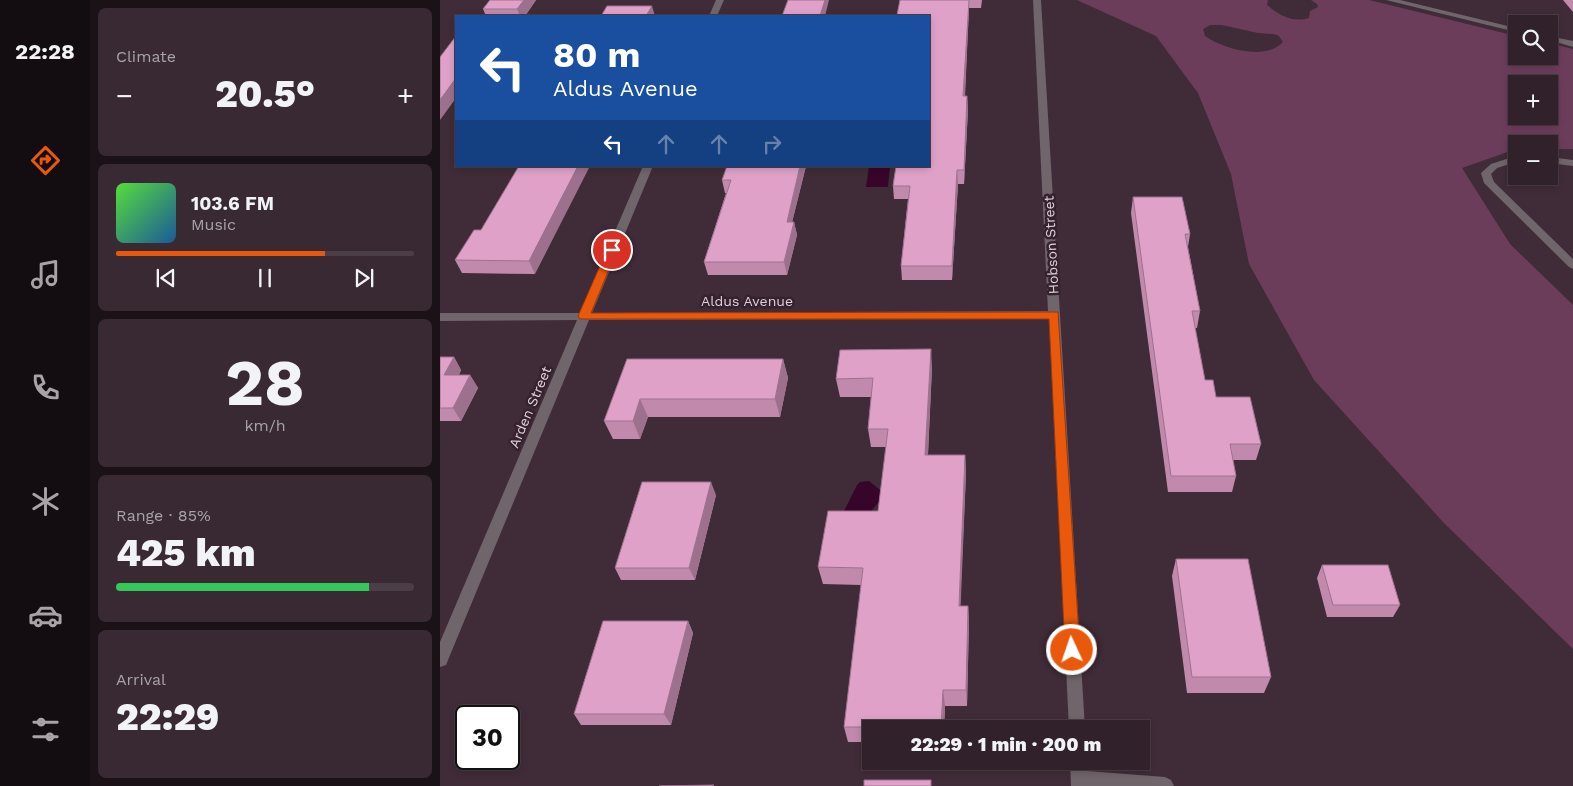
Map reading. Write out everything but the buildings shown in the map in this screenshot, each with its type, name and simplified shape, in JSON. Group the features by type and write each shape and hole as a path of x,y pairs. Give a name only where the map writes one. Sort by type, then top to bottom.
{"street":[{"path":"713,15 720,0"},
{"name":"Hobson Street","path":"1037,0 1076,720"},
{"path":"1390,0 1508,28"},
{"path":"1558,40 1573,44"},
{"path":"1558,161 1573,163"},
{"path":"1508,162 1494,166 1486,173 1489,183 1573,265"},
{"name":"Arden Street","path":"440,660 648,167"},
{"name":"Aldus Avenue","path":"440,317 1054,315"},
{"path":"1079,770 1080,783 1165,786"}],"shaded area":[{"path":"1077,0 1268,0 1267,5 1276,12 1291,19 1303,19 1309,18 1310,11 1318,7 1311,0 1369,0 1508,34 1508,65 1558,65 1558,45 1573,49 1573,149 1558,149 1558,135 1508,135 1508,152 1462,168 1510,244 1573,305 1573,649 1444,523 1314,380 1249,264 1231,174 1198,93 1156,36","holes":["1210,25 1222,25 1258,33 1274,34 1279,36 1283,42 1276,48 1256,52 1233,49 1205,36 1203,29"]},
{"path":"869,167 890,167 888,187 866,187"},
{"path":"869,481 880,490 882,498 868,515 842,515 857,485 860,482"}],"route":[{"path":"612,250 584,316 1054,315 1072,650"}]}
